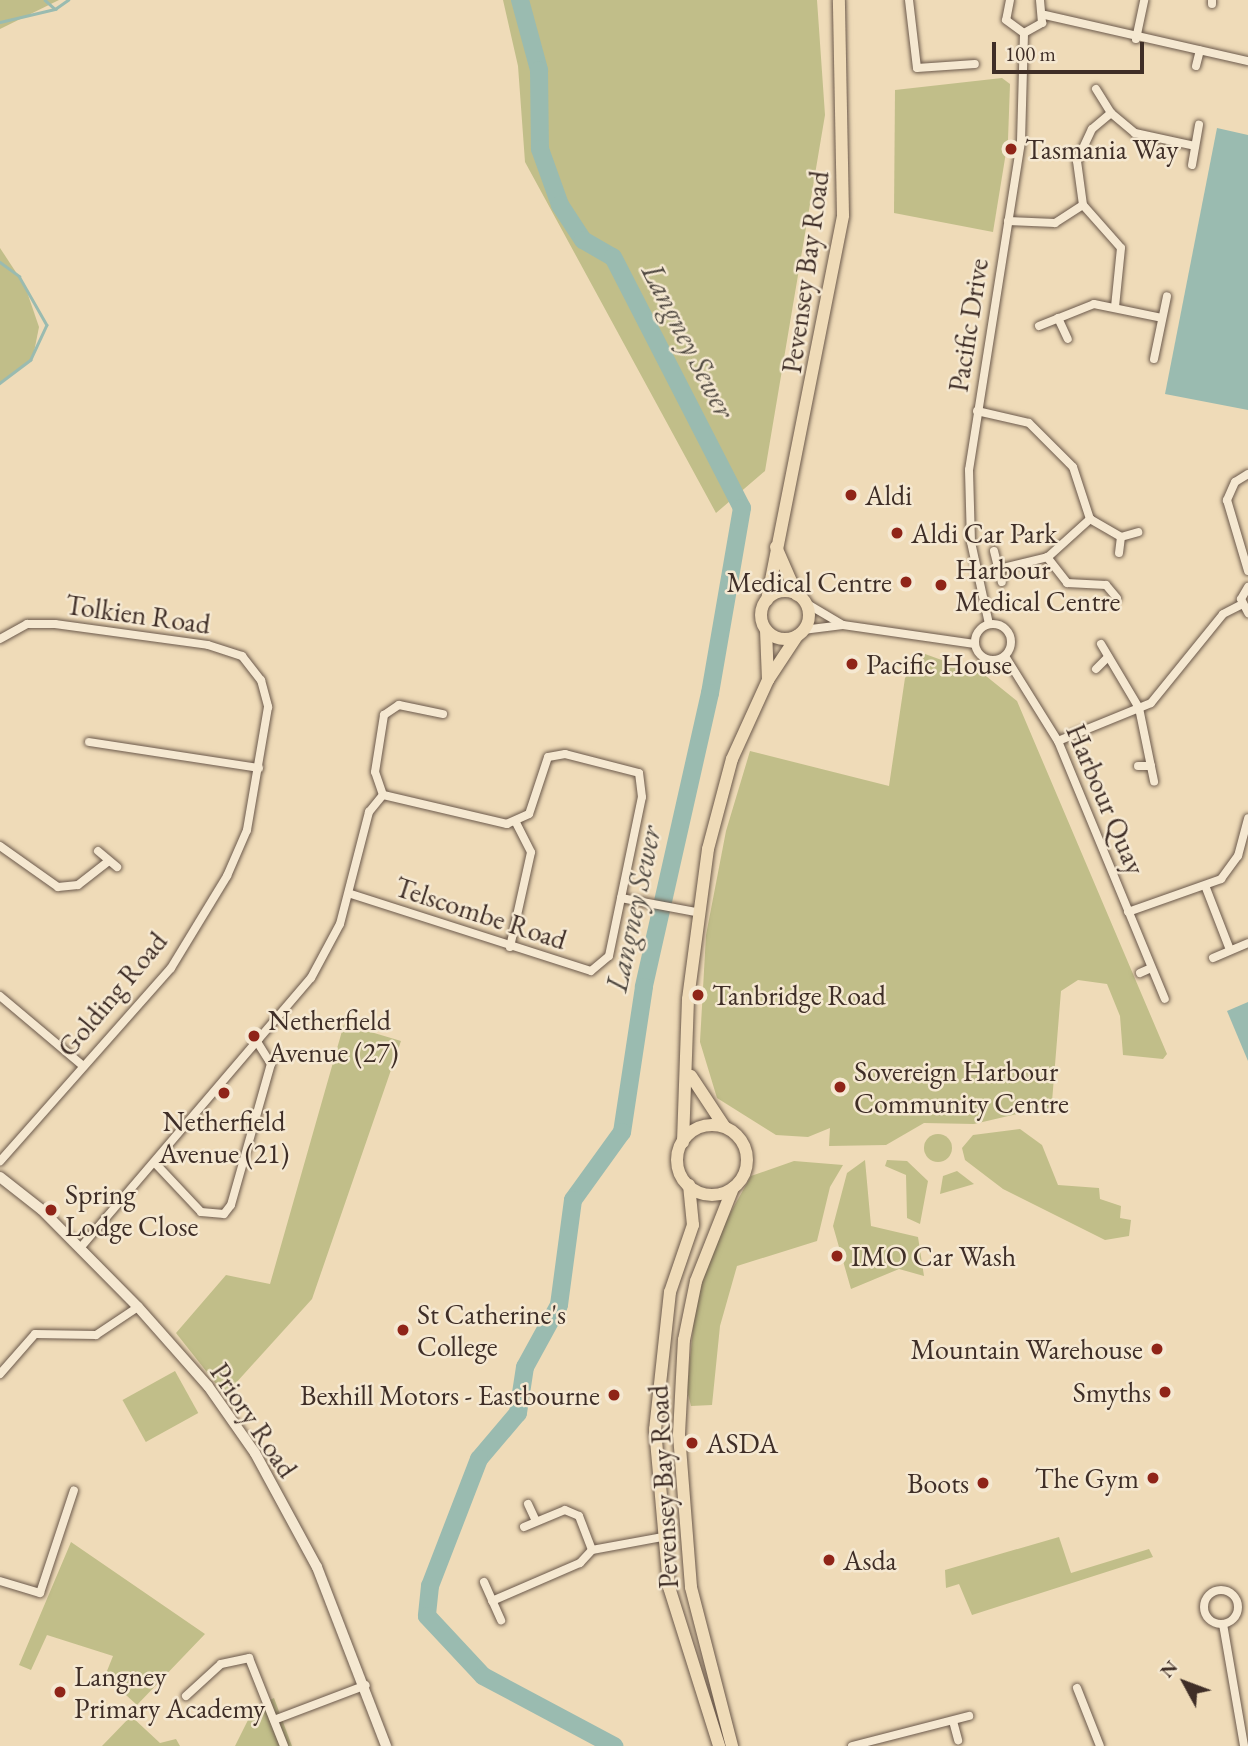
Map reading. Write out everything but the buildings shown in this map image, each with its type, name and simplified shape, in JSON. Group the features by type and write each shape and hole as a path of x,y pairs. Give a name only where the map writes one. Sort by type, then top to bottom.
{"main road":[{"name":"Pevensey Bay Road","path":"767,600 843,215 839,0"},
{"path":"690,1073 724,1126 746,1152 745,1170 733,1188 709,1194 689,1185 678,1168 690,1073 696,912 732,759 768,680 800,633 800,598 776,546"},
{"path":"768,680 766,630 761,615 767,600 781,592 800,598"},
{"path":"766,630 784,639 800,633"},
{"path":"683,1142 701,1127 724,1126"},
{"name":"Pevensey Bay Road","path":"689,1185 693,1225 670,1292 658,1370 662,1537 684,1645 719,1746"},
{"name":"Pevensey Bay Road","path":"732,1746 691,1587 679,1434 684,1340 695,1281 733,1188"}],"street":[{"path":"909,0 917,68 975,64"},
{"path":"1010,0 1006,20 1024,33 1038,28 1045,15 1040,0"},
{"path":"1136,39 1144,0"},
{"path":"1045,15 1136,39 1248,61"},
{"name":"Pacific Drive","path":"989,624 971,542 968,486 977,411 1021,141 1024,33"},
{"path":"1196,66 1200,50"},
{"path":"1096,89 1111,113 1135,132 1195,146"},
{"path":"1111,113 1092,129 1077,161 1083,205 1121,248 1115,307"},
{"path":"1192,165 1199,125"},
{"path":"1008,221 1055,223 1083,205"},
{"path":"1154,359 1167,296"},
{"path":"1039,326 1094,304 1162,318"},
{"path":"1058,317 1068,339"},
{"path":"977,411 1019,417 1073,467 1090,519 1121,537 1138,532"},
{"path":"1248,474 1235,482 1227,500 1248,571"},
{"path":"999,569 1047,557 1090,519"},
{"path":"1119,553 1121,537"},
{"path":"995,551 1002,582"},
{"path":"1047,557 1067,583 1106,585 1117,598"},
{"path":"1058,741 1139,708 1161,695 1223,614 1241,605 1248,587"},
{"path":"800,598 843,625"},
{"path":"1241,605 1248,614"},
{"name":"Tolkien Road","path":"0,639 27,624 55,624 208,645 242,656 261,680"},
{"path":"975,644 989,624"},
{"name":"Harbour Quay","path":"989,624 1011,636 1005,656 1058,741 1165,999"},
{"path":"800,633 843,625 975,644 986,659 1005,656"},
{"path":"1101,644 1139,708 1154,781"},
{"path":"1096,669 1108,657"},
{"name":"Golding Road","path":"0,1161 170,968 227,876 247,830 259,768 268,707 261,680"},
{"path":"383,795 375,772 384,715 399,705 443,714"},
{"path":"89,742 259,768"},
{"path":"383,795 516,823 529,814 548,757 565,754 639,773 642,797 621,898 696,912"},
{"path":"1138,766 1151,766"},
{"path":"81,1247 311,978 351,894 369,812 383,795"},
{"path":"1128,912 1206,888 1231,870 1248,818"},
{"path":"510,947 531,852 516,823"},
{"path":"0,846 58,887 78,885 109,861"},
{"path":"98,851 117,867"},
{"path":"1206,888 1230,950"},
{"name":"Telscombe Road","path":"351,894 510,947 597,970 609,956 621,898"},
{"path":"1213,958 1248,943"},
{"path":"1140,974 1152,968"},
{"path":"0,996 82,1065"},
{"path":"155,1163 201,1212 224,1214 231,1205 271,1064 258,1042"},
{"name":"Priory Road","path":"0,1177 81,1247 138,1307 208,1386 255,1453 317,1567 366,1685 386,1746"},
{"path":"0,1374 35,1334 96,1335 138,1307"},
{"path":"0,1581 40,1593 74,1490"},
{"path":"528,1504 536,1521"},
{"path":"524,1527 565,1510 579,1516 592,1550"},
{"path":"492,1601 580,1563 592,1550 662,1537"},
{"path":"484,1582 501,1620"},
{"path":"1230,1591 1243,1606 1223,1624 1206,1615 1209,1594 1230,1591"},
{"path":"1223,1624 1244,1746"},
{"path":"186,1696 221,1664 249,1658 284,1746"},
{"path":"274,1720 366,1685"},
{"path":"1077,1688 1100,1746"},
{"path":"852,1746 893,1741 969,1716"},
{"path":"953,1721 958,1740"}],"shaded area":[{"path":"0,0 59,0 0,29"},
{"path":"503,0 817,0 825,115 765,471 716,513 525,162 518,66"},
{"path":"1002,78 1010,84 1008,140 993,232 894,213 895,90"},
{"path":"0,248 25,286 39,327 33,357 0,384"},
{"path":"925,654 986,676 1017,701 1167,1054 1163,1059 1123,1055 1120,1016 1107,984 1078,980 1061,991 1051,1114 1042,1108 974,1124 924,1123 886,1145 829,1146 830,1128 808,1137 776,1135 717,1098 700,1042 706,935 726,831 750,751 889,786 905,678"},
{"path":"344,1024 401,1041 312,1299 225,1395 176,1333 226,1275 270,1284"},
{"path":"1020,1129 1042,1145 1058,1185 1099,1188 1100,1199 1121,1206 1120,1218 1131,1220 1129,1236 1105,1240 1003,1189 965,1160 962,1148 973,1135"},
{"path":"938,1134 948,1138 952,1148 948,1158 938,1162 928,1158 924,1148 928,1138"},
{"path":"865,1160 871,1226 918,1237 924,1276 899,1269 851,1289 833,1226 847,1173"},
{"path":"887,1160 907,1161 928,1181 920,1224 907,1218 906,1175 885,1166"},
{"path":"794,1161 843,1165 830,1187 817,1241 737,1266 720,1326 712,1405 691,1406 687,1390 695,1308 714,1242 751,1176"},
{"path":"957,1171 974,1184 940,1194 943,1176"},
{"path":"175,1371 198,1413 146,1442 123,1400"},
{"path":"1059,1537 1071,1573 1149,1549 1153,1557 972,1615 959,1584 946,1588 945,1570"},
{"path":"71,1542 205,1634 137,1705 105,1676 113,1656 47,1635 31,1670 19,1665"},
{"path":"274,1698 292,1746 235,1746 254,1708"},
{"path":"131,1716 160,1743 176,1739 180,1746 102,1746"}],"water":[{"path":"1217,128 1248,135 1248,410 1165,394"},
{"path":"1248,1002 1248,1061 1227,1011"}],"waterway":[{"path":"45,0 55,9"},
{"path":"0,22 55,9 68,0"},
{"name":"Langney Sewer","path":"520,0 539,70 540,149 560,205 583,240 613,257 742,508 710,693 644,987 622,1132 573,1200 559,1305 525,1367 518,1413 479,1459 430,1586 427,1616 483,1676 614,1746"},
{"path":"0,262 19,276 47,325 31,360 0,383"}],"place":[{"name":"Tasmania Way","path":"1011,149"},
{"name":"Aldi","path":"851,495"},
{"name":"Aldi Car Park","path":"897,533"},
{"name":"Medical Centre","path":"906,582"},
{"name":"Harbour Medical Centre","path":"941,585"},
{"name":"Pacific House","path":"852,664"},
{"name":"Tanbridge Road","path":"698,995"},
{"name":"Netherfield Avenue (27)","path":"254,1036"},
{"name":"Sovereign Harbour Community Centre","path":"840,1087"},
{"name":"Netherfield Avenue (21)","path":"224,1093"},
{"name":"Spring Lodge Close","path":"51,1210"},
{"name":"IMO Car Wash","path":"837,1256"},
{"name":"St Catherine's College","path":"403,1330"},
{"name":"Mountain Warehouse","path":"1157,1349"},
{"name":"Smyths","path":"1165,1392"},
{"name":"Bexhill Motors - Eastbourne","path":"614,1395"},
{"name":"ASDA","path":"692,1443"},
{"name":"The Gym","path":"1153,1478"},
{"name":"Boots","path":"983,1483"},
{"name":"Asda","path":"829,1560"},
{"name":"Langney Primary Academy","path":"60,1692"}]}
